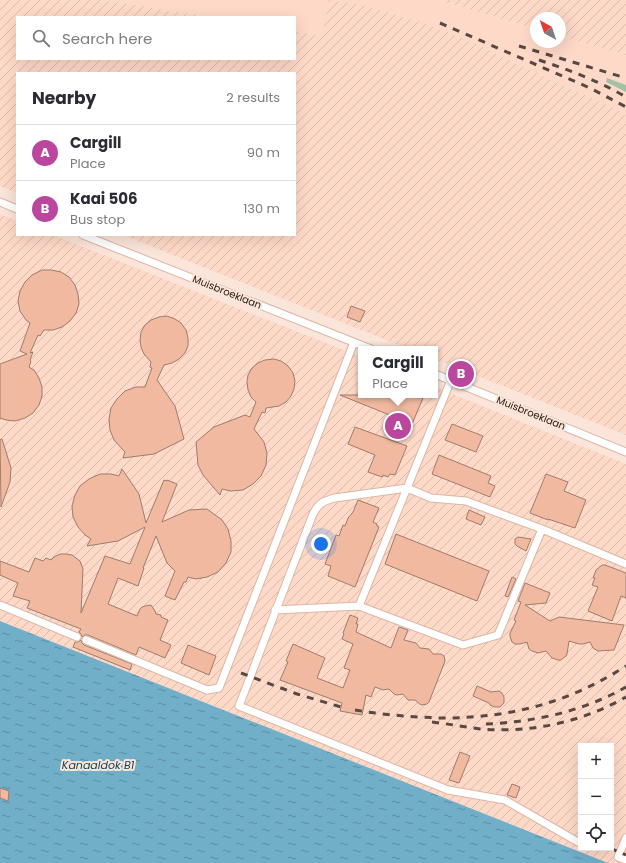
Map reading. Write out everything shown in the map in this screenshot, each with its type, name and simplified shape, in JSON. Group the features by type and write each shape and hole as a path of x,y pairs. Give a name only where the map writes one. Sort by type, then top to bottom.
{"lane":[{"path":"0,202 16,209"},
{"name":"Muisbroeklaan","path":"86,236 364,346"},
{"path":"86,640 207,690 219,688 354,342"},
{"name":"Muisbroeklaan","path":"438,375 626,452"},
{"path":"359,606 451,380"},
{"path":"578,842 505,800 448,790 239,706 312,514 318,506 326,501 335,498 407,488 431,498 466,501 542,529 626,564"},
{"path":"275,610 359,606 463,645 498,635 542,529"},
{"path":"0,605 77,637"},
{"path":"626,838 618,857 626,860"}],"shaded area":[{"path":"0,0 104,0 202,16 16,16 16,60 296,60 296,31 322,36 329,0 363,5 423,23 470,41 525,68 612,107 626,115 626,435 438,360 438,346 401,346 126,236 296,236 296,72 16,72 16,193 0,186"},
{"path":"104,0 438,0 530,27 530,48 566,48 566,38 626,55 626,115 612,107 525,68 470,41 423,23 363,5 322,36 296,31 296,16 202,16"},
{"path":"438,0 626,0 626,55 566,38 566,12 530,12 530,27"},
{"path":"0,214 16,221 16,236 56,236 358,356 358,398 438,398 438,388 626,464 626,863 608,863 0,621"}],"green space":[{"path":"607,78 626,85 626,92 606,82"}],"water":[{"name":"Kanaaldok B1","path":"0,621 608,863 0,863"}],"building":[{"path":"42,270 61,272 69,277 75,285 79,304 76,313 70,321 62,327 53,330 44,330 40,336 38,335 30,353 33,352 29,367 34,370 42,387 42,396 39,405 33,413 25,418 15,421 6,420 0,418 0,364 27,354 20,351 30,323 20,311 18,301 20,291 25,282 32,275"},
{"path":"351,306 365,311 360,322 347,317"},
{"path":"167,316 181,323 186,330 188,346 185,353 179,359 164,365 157,380 175,406 184,439 154,454 123,458 125,452 114,440 110,430 109,419 111,408 125,391 136,387 145,387 152,368 150,367 151,362 144,354 141,347 141,332 145,325 151,320"},
{"path":"274,359 281,361 288,366 293,373 295,381 291,396 286,402 279,406 266,408 265,413 262,412 254,429 264,442 267,453 266,465 261,476 253,484 243,490 231,491 222,489 220,495 203,475 198,465 196,442 214,427 245,415 250,417 256,402 251,397 248,390 248,375 252,368 258,363 265,360"},
{"path":"340,395 358,395 358,398 423,398 412,424"},
{"path":"452,424 483,436 476,452 445,440"},
{"path":"355,427 407,446 395,475 390,474 388,477 383,475 382,477 368,472 375,455 348,444"},
{"path":"2,439 11,468 10,482 1,507 0,440"},
{"path":"439,455 491,476 488,483 495,486 490,497 432,474"},
{"path":"122,469 139,494 146,523 164,480 167,480 177,484 162,522 189,510 207,509 222,520 228,529 231,541 231,552 226,563 218,572 207,577 196,579 188,577 175,600 165,596 175,571 167,563 156,536 143,568 138,586 118,578 108,604 137,616 142,607 151,605 156,614 161,615 161,617 168,620 160,640 171,645 165,658 139,647 136,655 88,635 82,637 79,632 81,629 27,608 30,601 13,596 18,583 0,575 0,561 29,572 35,558 43,561 46,558 51,560 60,554 72,555 80,561 83,569 81,613 105,556 130,564 145,527 118,541 87,546 91,539 78,527 73,517 72,506 75,495 80,486 89,479 100,474 119,476"},
{"path":"546,474 568,482 564,491 586,500 575,528 530,513"},
{"path":"358,500 379,508 373,522 379,527 355,587 328,576 331,566 325,564 336,535 339,536 343,525 345,526"},
{"path":"469,510 485,517 481,525 466,519"},
{"path":"396,534 489,571 477,601 385,564"},
{"path":"518,537 531,539 526,551 515,544 515,539"},
{"path":"602,565 626,573 626,598 621,596 612,621 588,611 598,587 592,585 595,578 593,578 596,570"},
{"path":"512,577 516,579 508,597 505,596"},
{"path":"525,583 550,593 546,603 525,605 550,621 559,617 624,625 614,650 598,651 593,648 590,642 579,644 569,641 566,656 561,660 558,660 552,658 546,651 538,653 532,651 529,649 527,642 515,644 512,642 510,633 516,621 514,620 521,602 518,601"},
{"path":"350,615 358,618 356,632 391,648 399,627 408,630 404,640 416,643 420,648 429,649 433,654 441,654 444,656 445,661 427,704 421,705 415,700 408,700 403,694 397,695 389,689 383,690 375,687 371,697 366,695 362,715 340,711 342,703 280,680 288,662 286,661 293,644 325,658 317,678 343,688 350,670 344,668 353,644 342,639"},
{"path":"81,640 84,645 132,664 130,670 73,647 75,642"},
{"path":"188,645 216,656 209,675 181,663"},
{"path":"477,686 491,692 499,691 504,697 504,703 500,707 495,707 473,696"},
{"path":"460,752 470,756 459,783 449,780"},
{"path":"512,784 520,787 516,798 507,795"},
{"path":"0,788 9,791 8,801 0,798"}],"railway":[{"path":"440,23 590,88 626,107"},
{"path":"519,46 626,78"},
{"path":"539,60 584,76 626,97"},
{"path":"355,710 398,716 442,718 492,715 538,706 560,699 582,690 626,666"},
{"path":"241,673 297,694 341,707"},
{"path":"486,724 523,721 559,714 593,703 626,687"},
{"path":"432,722 481,729 500,730 538,727 556,724 592,713 626,697"},
{"path":"614,850 626,855"}],"place":[{"name":"Kaai 506","path":"461,374"},
{"name":"Cargill","path":"398,426"}]}
